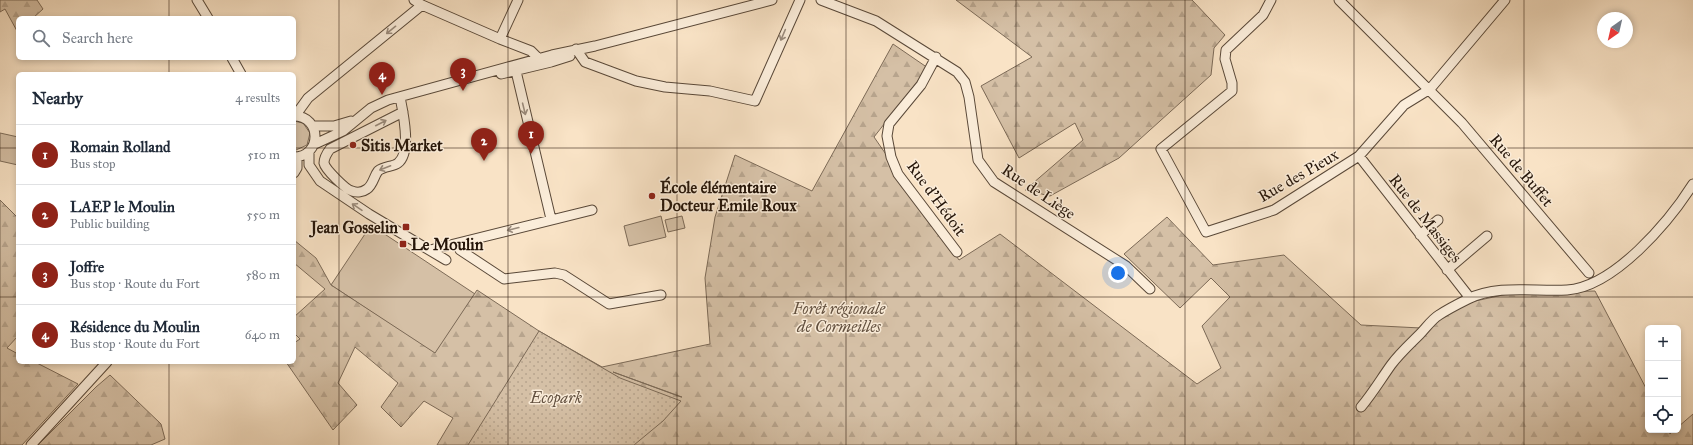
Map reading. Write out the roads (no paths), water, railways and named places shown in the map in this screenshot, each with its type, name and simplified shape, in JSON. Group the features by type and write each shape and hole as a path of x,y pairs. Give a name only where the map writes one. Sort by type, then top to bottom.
{"street":[{"path":"196,0 207,16"},
{"path":"500,39 518,0"},
{"path":"541,61 552,55 577,51 772,0"},
{"path":"577,51 585,62 636,81 665,87 710,91 755,101 800,0"},
{"name":"Rue de Liège","path":"821,0 876,21 957,72 965,82 978,160 994,182 1126,266 1150,289"},
{"name":"Rue des Pieux","path":"1271,0 1263,15 1226,50 1225,59 1232,83 1232,91 1161,149 1206,232 1274,210 1359,156 1404,105 1430,89 1505,0"},
{"name":"Rue de Buffet","path":"1338,0 1462,122 1589,273"},
{"path":"296,113 308,98 418,2 500,39 531,51 541,61"},
{"path":"296,170 296,157 309,152 315,144 343,131 354,120 379,104 400,97 541,61 565,58 577,51"},
{"name":"Rue d'Hédoit","path":"936,58 921,85 889,124 887,136 891,157 898,174 957,252"},
{"path":"233,60 240,72"},
{"path":"517,68 551,219"},
{"path":"400,97 403,112 405,137 401,160 396,164 379,170 367,188 357,192 348,190 326,168 324,163 327,153 330,149 403,112"},
{"path":"296,116 308,119 313,126 316,136 315,144"},
{"path":"313,126 334,126 354,120"},
{"path":"309,152 309,164 320,181 369,214 446,260"},
{"name":"Rue de Massiges","path":"1359,156 1470,298"},
{"path":"1361,407 1392,364 1438,315 1470,298 1489,292 1518,289 1574,289 1581,288 1594,282 1618,267 1650,238 1677,208 1693,184"},
{"path":"430,250 592,210"},
{"path":"1420,235 1438,220"},
{"path":"1448,270 1487,236"},
{"path":"458,243 460,250 504,279 555,273 564,275 609,304 661,295"},
{"path":"31,445 105,364"}],"place":[{"name":"Joffre","path":"463,91"},
{"name":"Résidence du Moulin","path":"382,95"},
{"name":"Sitis Market","path":"353,145"},
{"name":"Romain Rolland","path":"531,154"},
{"name":"LAEP le Moulin","path":"484,161"},
{"name":"École élémentaire Docteur Emile Roux","path":"652,196"},
{"name":"Jean Gosselin","path":"406,227"},
{"name":"Le Moulin","path":"403,244"}],"park label":[{"name":"Forêt régionale de Cormeilles","path":"839,317"},
{"name":"Ecopark","path":"556,397"}]}
